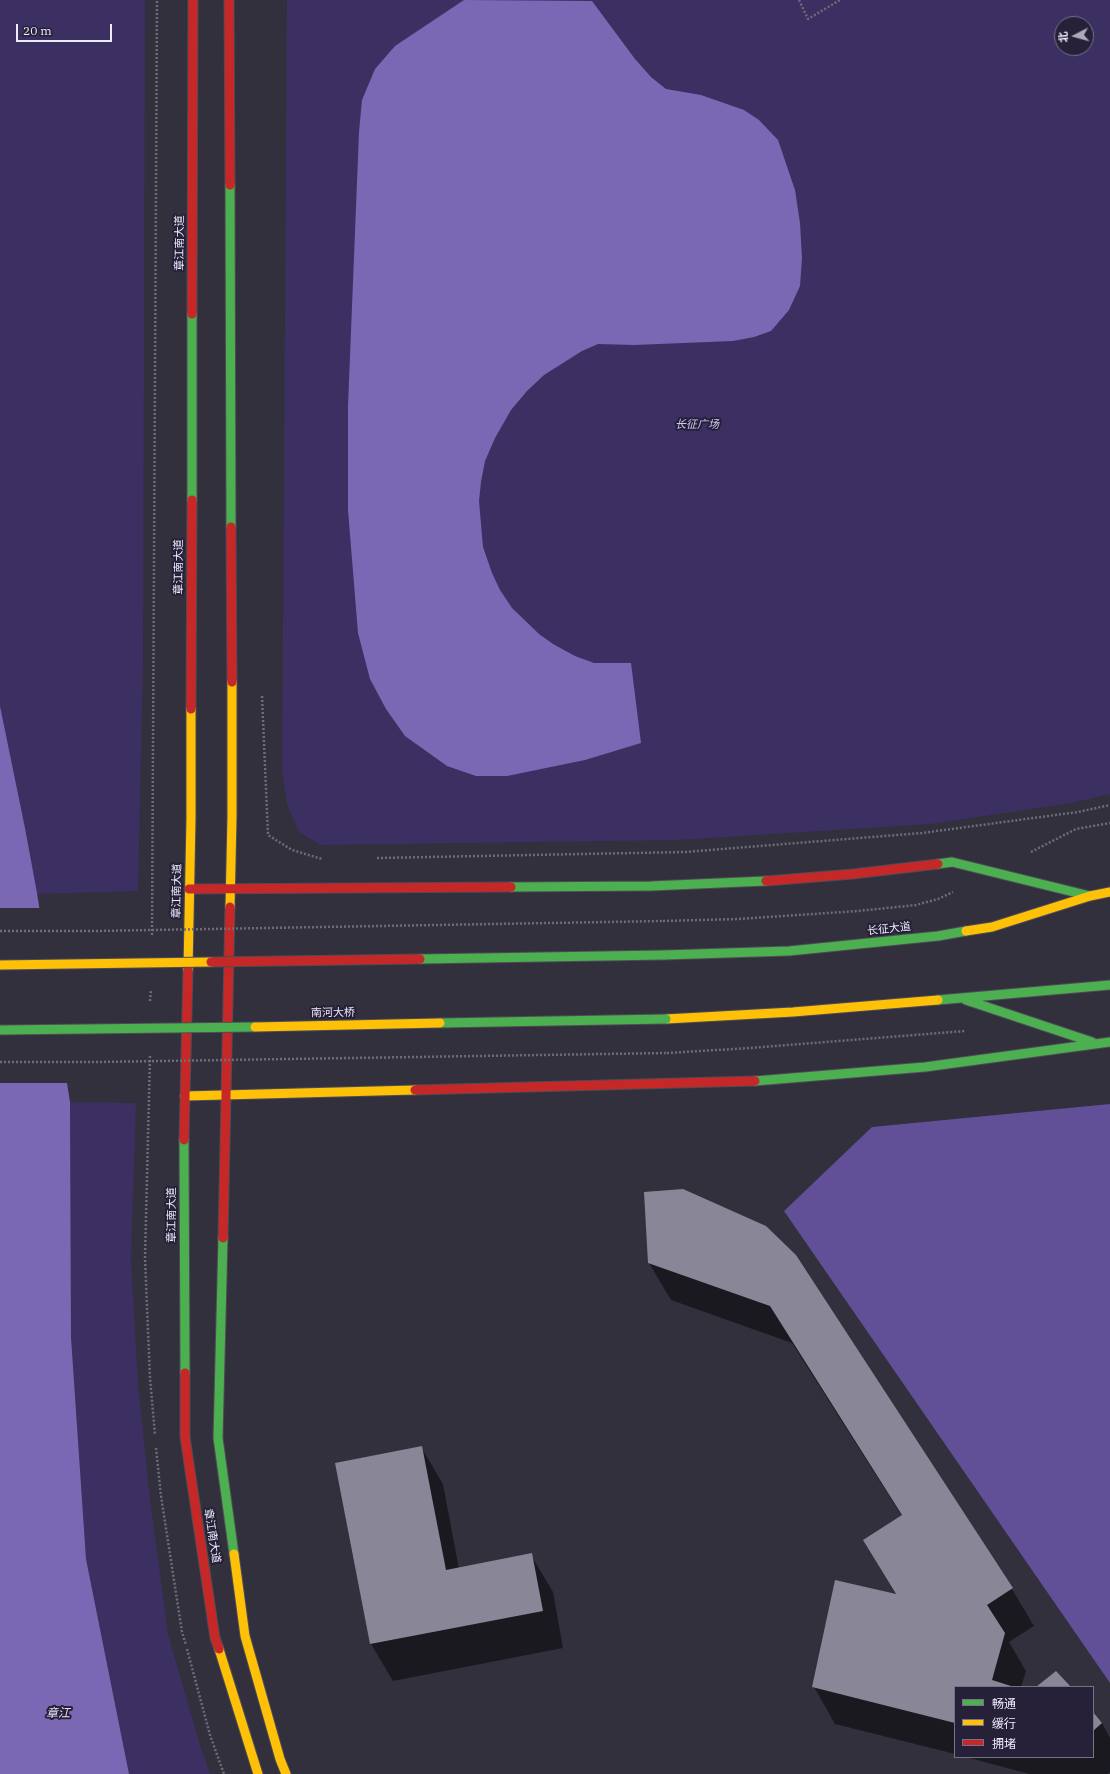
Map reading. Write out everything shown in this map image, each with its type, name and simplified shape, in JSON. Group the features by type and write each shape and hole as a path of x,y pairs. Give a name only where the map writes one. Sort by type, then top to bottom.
{"main road":[{"name":"章江南大道","path":"193,0 191,818 185,1096 185,1436 215,1638 258,1774"},
{"name":"章江南大道","path":"229,0 232,817 218,1438 245,1636 280,1759 286,1774"},
{"path":"189,889 651,886 739,883 853,874 952,862 1090,896"},
{"name":"长征大道","path":"0,966 664,955 789,950 938,936 992,927 1090,896 1110,892"},
{"path":"957,997 1110,985"},
{"path":"957,997 1096,1043"},
{"name":"南河大桥","path":"0,1030 99,1030 666,1019 793,1012 957,997"},
{"path":"185,1096 759,1081 925,1067 1008,1057 1110,1042"}],"path":[{"path":"151,943 158,0"},
{"path":"799,0 808,18 840,0"},
{"path":"370,858 685,852 922,833 1078,812 1110,805"},
{"path":"268,835 292,850 322,859"},
{"path":"0,931 96,931 663,921"},
{"path":"150,1006 151,983"},
{"path":"0,1062 113,1062 667,1053"},
{"path":"150,1054 145,1258 150,1378 161,1496 182,1632 210,1735 224,1774"}],"green space":[{"path":"0,0 145,0 143,666 138,891 37,894 0,706"},
{"name":"长征广场","path":"287,0 1110,0 1110,794 1072,803 930,824 678,840 320,845 299,832 287,804 282,772"},
{"path":"70,1102 136,1103 131,1258 138,1384 150,1499 168,1634 199,1742 210,1774 129,1774 86,1559 71,1337"}],"shaded area":[{"path":"1110,1104 1110,1683 784,1211 872,1127"}],"water":[{"path":"464,0 592,1 635,59 651,77 666,89 701,95 744,110 759,120 778,140 795,190 800,223 802,258 800,286 789,310 771,331 754,337 733,341 634,345 598,344 582,351 544,375 527,391 511,410 495,438 485,461 479,501 483,547 500,590 512,608 539,634 553,644 575,656 594,663 631,663 641,743 585,760 507,776 476,776 447,766 405,736 386,709 370,679 358,633 348,510 348,406 359,132 362,100 375,69 395,46"},
{"name":"章江","path":"0,706 37,893 70,1102 71,1337 86,1559 129,1774 0,1774"}],"pier":[{"path":"0,908 41,908 69,1083 0,1083"}],"building":[{"path":"683,1189 766,1226 796,1255 1013,1588 987,1605 1005,1633 992,1680 1011,1686 954,1686 954,1723 812,1687 835,1580 896,1594 863,1540 902,1515 770,1306 648,1263 644,1192"},
{"path":"422,1446 446,1570 532,1553 543,1611 370,1644 335,1463"},
{"path":"1056,1671 1070,1686 1037,1686"},
{"path":"1094,1713 1102,1723 1094,1730"}],"traffic: fast":[{"path":"230,185 231,527"},
{"path":"192,314 192,500"},
{"path":"938,864 952,862 1090,896"},
{"path":"511,887 651,886 766,881"},
{"path":"664,955 789,951 938,936 966,931"},
{"path":"420,959 664,955"},
{"path":"938,1000 1110,985"},
{"path":"966,1000 1092,1042"},
{"path":"440,1023 666,1019"},
{"path":"0,1030 255,1027"},
{"path":"755,1081 925,1067 1110,1042"},
{"path":"184,1140 185,1373"},
{"path":"223,1238 218,1438 234,1554"}],"traffic: slow":[{"path":"230,907 232,682"},
{"path":"188,970 191,818 191,709"},
{"path":"966,931 992,927 1090,896 1110,892"},
{"path":"0,965 211,962"},
{"path":"666,1019 793,1012 938,1000"},
{"path":"255,1027 440,1023"},
{"path":"185,1096 415,1090"},
{"path":"234,1554 245,1636 280,1759 286,1774"},
{"path":"219,1649 258,1774"}],"traffic: jam":[{"path":"192,314 193,0"},
{"path":"229,0 230,185"},
{"path":"191,709 192,500"},
{"path":"231,527 232,682"},
{"path":"766,881 853,874 938,864"},
{"path":"189,889 511,887"},
{"path":"223,1238 230,907"},
{"path":"211,962 420,959"},
{"path":"184,1140 188,970"},
{"path":"415,1090 755,1081"},
{"path":"185,1373 185,1437 215,1638 219,1649"}]}
